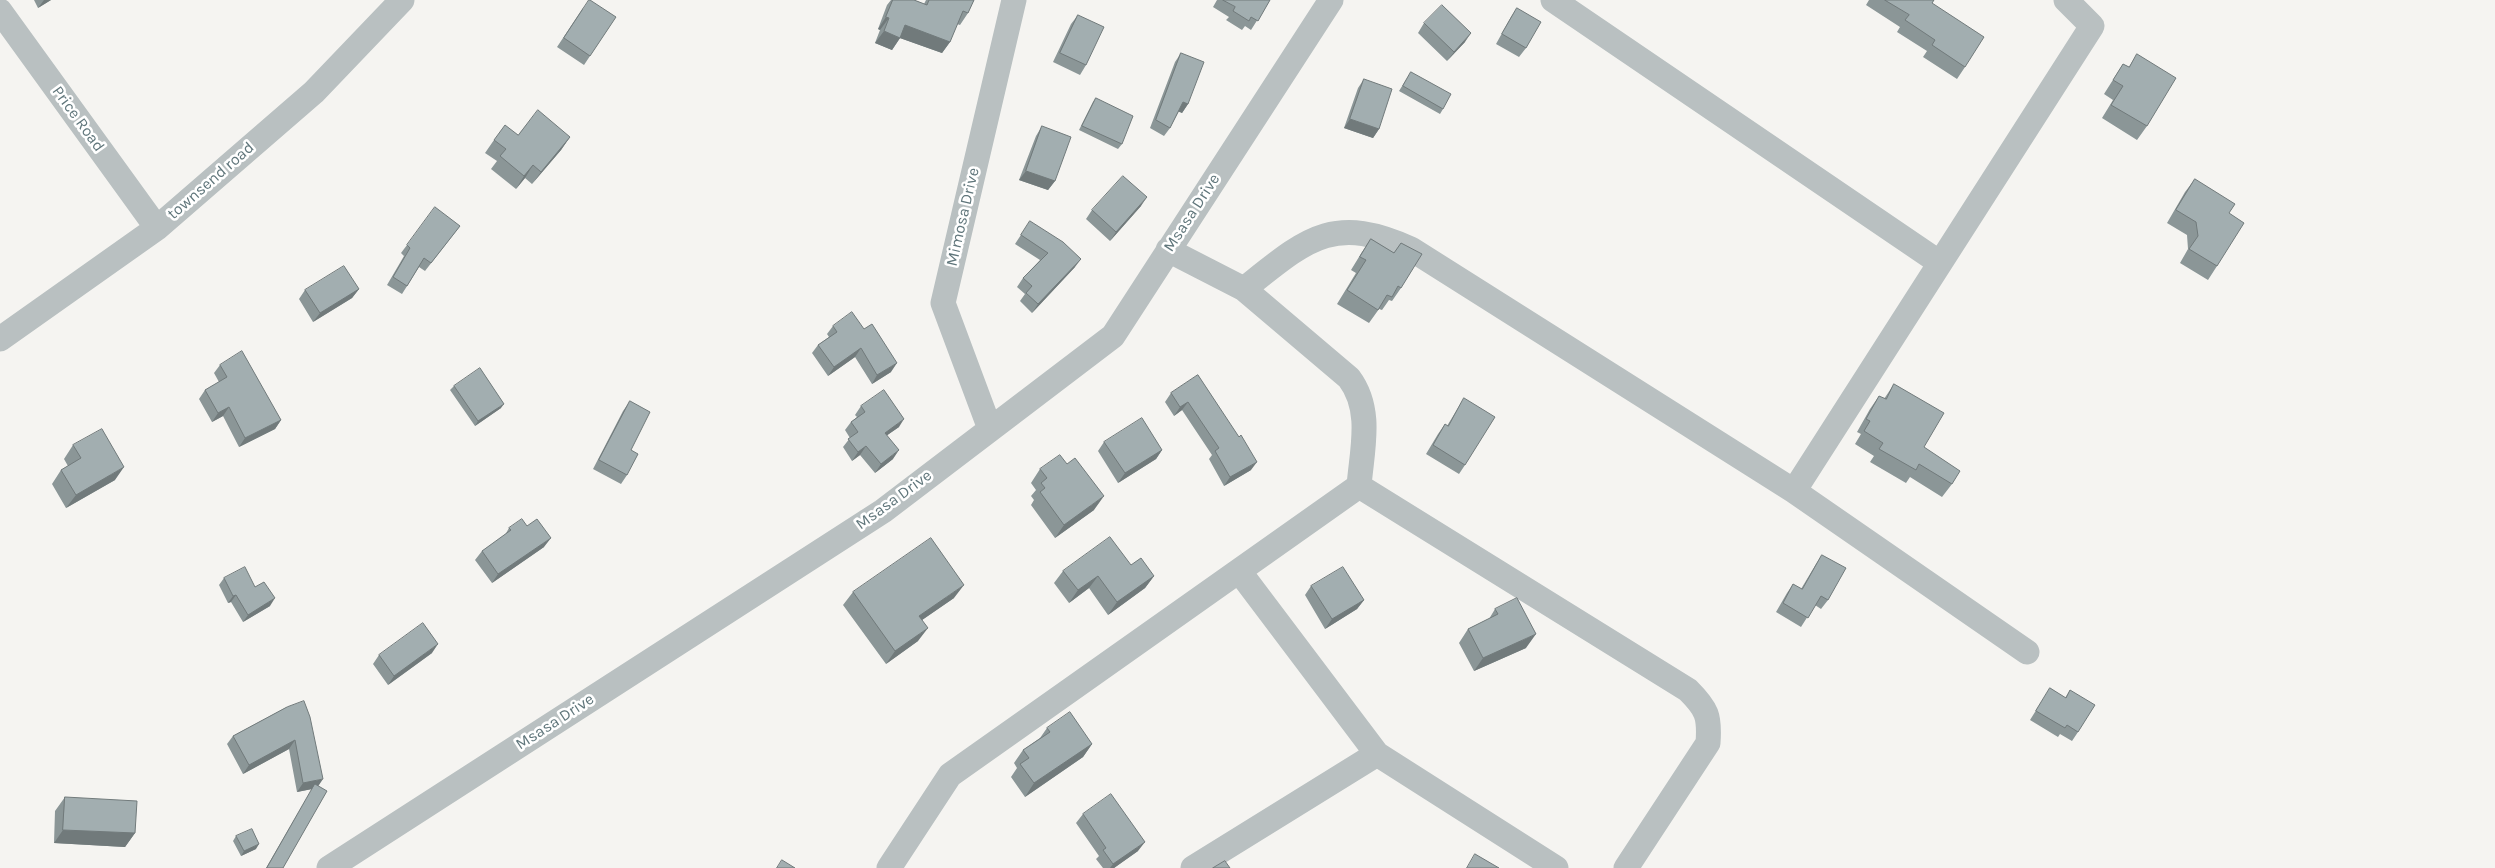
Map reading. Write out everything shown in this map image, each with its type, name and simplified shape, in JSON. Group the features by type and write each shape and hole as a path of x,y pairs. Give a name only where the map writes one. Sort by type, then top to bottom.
{"street":[{"name":"townsend road","path":"0,339 157,228 314,92 402,0"},
{"name":"Mimosa Drive","path":"990,429 943,303 1014,0"},
{"name":"Msasa Drive","path":"329,868 883,511 1113,336 1331,0"},
{"path":"1553,0 1940,263"},
{"path":"1794,491 2092,26 2066,0"},
{"name":"Price Road","path":"0,11 157,228"},
{"path":"1244,289 1284,257 1328,234 1357,231 1389,239 1411,249 1794,491 2027,652"},
{"path":"889,868 950,775 1359,486 1365,419 1357,388 1349,378 1244,289 1168,250"},
{"path":"1359,486 1688,690 1703,705 1710,722 1708,743 1626,868"},
{"path":"1239,571 1377,754 1556,868"},
{"path":"1193,868 1377,754"}],"building":[{"path":"589,0 616,17 590,56 564,38"},
{"path":"893,0 914,0 927,5 929,0 974,0 968,13 963,11 950,42 905,25 900,38 884,31 889,18 886,17"},
{"path":"1223,0 1270,0 1258,21 1251,17 1249,21 1233,11 1235,7"},
{"path":"1885,0 1934,0 1932,3 1984,37 1965,67 1932,45 1935,40 1905,20 1909,15"},
{"path":"1442,5 1471,33 1454,52 1424,23"},
{"path":"1517,8 1541,22 1526,48 1502,34"},
{"path":"1078,15 1104,27 1086,65 1060,53"},
{"path":"1181,53 1204,62 1188,104 1183,102 1170,128 1156,120"},
{"path":"2137,54 2176,78 2147,126 2111,105 2123,86 2113,80 2123,64 2129,67"},
{"path":"1411,72 1451,94 1443,109 1403,86"},
{"path":"1364,79 1392,89 1379,129 1350,119"},
{"path":"1096,98 1133,116 1122,144 1082,126"},
{"path":"538,110 570,137 541,172 533,165 524,176 500,156 506,149 494,140 505,125 518,135"},
{"path":"1042,126 1071,137 1055,181 1026,171"},
{"path":"1123,176 1147,197 1116,232 1092,210"},
{"path":"2195,179 2235,204 2229,213 2244,223 2217,266 2189,249 2198,236 2196,222 2176,210"},
{"path":"435,207 460,226 431,263 424,258 407,286 393,277 410,248 407,245"},
{"path":"1030,221 1063,242 1081,259 1038,304 1026,293 1032,286 1023,278 1048,253 1021,235"},
{"path":"1371,239 1394,253 1401,243 1422,254 1401,288 1398,286 1392,297 1387,295 1378,310 1347,290 1366,260 1360,257"},
{"path":"344,266 359,289 320,313 305,290"},
{"path":"852,312 864,329 872,324 897,363 877,375 861,348 834,367 818,345 837,332 833,326"},
{"path":"242,351 281,420 245,438 229,407 218,413 205,390 227,377 220,365"},
{"path":"480,368 504,404 478,421 454,386"},
{"path":"1198,375 1239,437 1241,435 1257,462 1230,477 1215,451 1219,448 1188,402 1180,407 1171,393"},
{"path":"1894,384 1944,413 1924,447 1960,471 1952,484 1919,464 1916,470 1879,449 1883,443 1864,431 1870,421 1866,419 1879,396 1886,399"},
{"path":"884,390 904,419 885,433 899,450 881,464 866,446 858,452 848,439 858,432 851,422 865,412 861,406"},
{"path":"1464,398 1495,417 1465,465 1433,445 1445,424 1448,426"},
{"path":"630,401 650,412 631,450 638,454 627,475 599,460"},
{"path":"1142,418 1162,450 1125,473 1104,442"},
{"path":"102,429 124,467 76,495 61,470 81,458 73,445"},
{"path":"1060,455 1067,464 1075,458 1104,496 1064,525 1040,492 1045,488 1041,483 1047,478 1040,469"},
{"path":"522,519 527,526 537,519 551,538 498,574 482,551 511,530 509,528"},
{"path":"1110,537 1131,565 1141,558 1154,576 1117,602 1098,576 1078,590 1063,571"},
{"path":"931,538 964,585 919,616 928,628 895,651 853,592"},
{"path":"1822,555 1846,568 1828,600 1821,596 1808,618 1783,603 1793,584 1802,589"},
{"path":"245,567 255,587 264,582 275,598 248,615 236,595 233,596 224,578"},
{"path":"1343,567 1364,600 1332,619 1311,586"},
{"path":"1517,598 1536,634 1483,658 1468,629 1498,614 1495,609"},
{"path":"423,623 438,644 394,676 379,655"},
{"path":"2050,688 2066,698 2070,690 2095,705 2078,732 2067,725 2065,728 2036,711"},
{"path":"304,701 310,717 323,779 303,783 295,740 249,765 233,736 287,707"},
{"path":"1070,712 1092,744 1034,783 1020,764 1029,758 1023,750 1050,732 1047,728"},
{"path":"315,784 327,791 283,868 267,868"},
{"path":"1111,794 1145,842 1113,864 1103,850 1106,848 1083,814"},
{"path":"65,797 137,801 135,833 63,830"},
{"path":"252,829 259,844 244,851 236,836"},
{"path":"1475,854 1499,868 1467,868"},
{"path":"782,860 795,868 777,868"},
{"path":"1225,861 1230,868 1213,868"}]}
